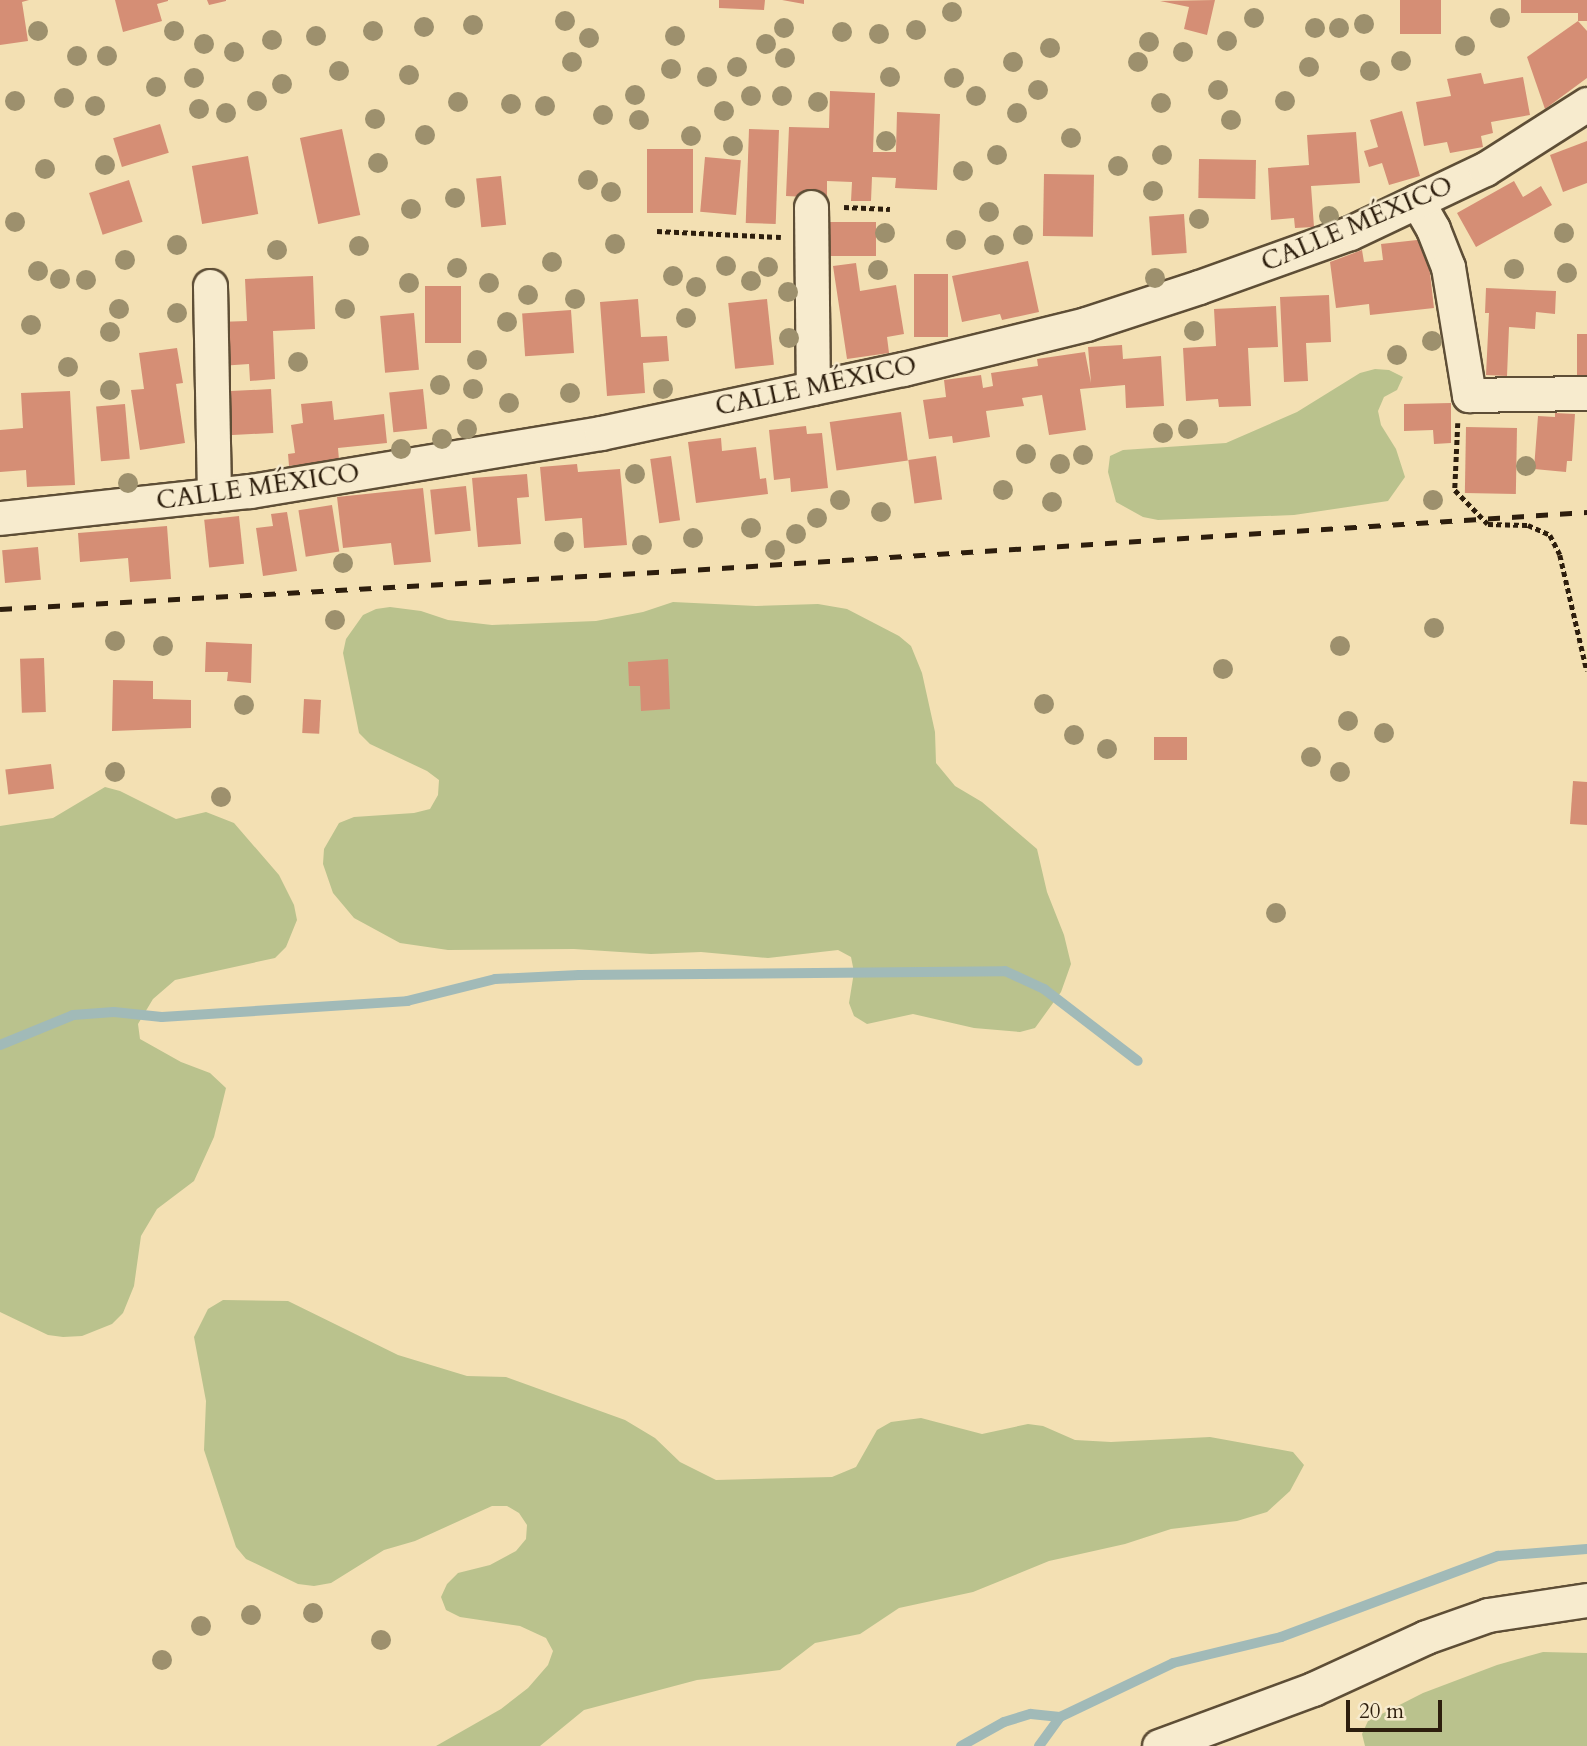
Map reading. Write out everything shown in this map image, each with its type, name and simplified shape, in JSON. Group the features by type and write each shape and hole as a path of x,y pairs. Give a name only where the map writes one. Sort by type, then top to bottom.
{"street":[{"name":"CALLE MÉXICO","path":"0,518 214,495 601,433 813,388 1086,324 1199,288 1350,233 1485,169 1587,104"},
{"path":"1417,201 1448,267 1469,395 1587,393"},
{"path":"810,223 813,388"},
{"path":"209,286 214,495"},
{"path":"1158,1746 1313,1689 1426,1637 1488,1615 1587,1600"}],"path":[{"path":"657,231 810,223 890,209"},
{"path":"1469,395 1458,422 1454,487 1488,524 1528,526 1550,535 1560,555 1587,671"}],"green space":[{"path":"1375,369 1389,370 1403,377 1397,390 1384,397 1378,411 1381,425 1396,449 1405,477 1388,501 1294,515 1158,520 1143,517 1116,502 1108,472 1110,456 1123,450 1226,443 1297,412 1360,373"},
{"path":"673,602 756,606 818,604 847,609 899,636 911,646 922,673 935,732 936,763 955,786 982,802 1037,849 1047,892 1064,935 1071,964 1061,992 1035,1028 1020,1032 974,1028 913,1014 867,1024 854,1016 849,1003 854,972 851,957 838,950 768,958 701,952 651,954 574,949 448,950 400,943 354,918 333,893 323,864 324,849 339,823 354,817 414,813 430,809 438,795 439,780 427,771 370,744 359,733 343,653 346,639 363,615 390,607 421,611 448,620 492,625 596,621 643,612"},
{"path":"105,787 120,791 176,819 206,812 234,823 279,875 294,905 297,920 286,947 275,958 175,980 153,999 138,1024 140,1039 181,1062 210,1073 226,1088 214,1137 194,1181 157,1209 141,1236 134,1286 123,1313 112,1324 82,1336 63,1337 48,1335 0,1312 0,826 53,818"},
{"path":"223,1300 288,1301 398,1355 467,1376 506,1377 625,1420 655,1438 680,1462 716,1480 832,1477 856,1467 877,1430 891,1422 921,1418 982,1434 1028,1424 1043,1426 1075,1440 1111,1442 1210,1437 1293,1452 1304,1465 1290,1491 1267,1512 1237,1521 1171,1529 1125,1544 1049,1561 973,1592 899,1608 860,1634 815,1643 780,1670 697,1680 584,1710 540,1746 436,1746 501,1709 528,1688 548,1665 553,1651 546,1638 520,1626 460,1617 446,1610 441,1597 447,1584 458,1573 490,1565 516,1551 526,1539 527,1525 519,1513 507,1506 492,1506 415,1541 384,1550 331,1583 314,1586 298,1584 246,1559 236,1547 204,1450 206,1401 194,1337 208,1309"},
{"path":"1543,1652 1587,1653 1587,1746 1365,1746 1362,1734 1368,1721 1423,1693 1497,1665"}],"building":[{"path":"0,0 29,0 22,2 28,41 0,45"},
{"path":"115,0 168,1 157,4 162,21 123,32"},
{"path":"207,0 226,0 226,1 209,5"},
{"path":"719,0 765,0 764,10 719,8"},
{"path":"782,0 804,0 804,4"},
{"path":"1215,0 1207,35 1184,29 1189,7 1160,1"},
{"path":"1400,0 1441,0 1441,34 1400,34"},
{"path":"1521,0 1587,0 1587,21 1578,21 1578,13 1521,13"},
{"path":"1578,21 1587,31 1587,78 1545,109 1527,57"},
{"path":"1481,73 1484,84 1523,77 1530,115 1491,122 1493,133 1481,136 1483,147 1450,153 1447,142 1424,146 1416,102 1451,96 1447,79"},
{"path":"830,91 875,93 873,152 896,152 897,112 940,114 937,190 895,188 896,178 872,177 871,201 851,201 852,182 827,181 827,198 786,196 789,127 829,128"},
{"path":"1402,111 1420,176 1389,185 1382,163 1369,167 1364,151 1378,147 1370,120"},
{"path":"160,124 169,153 122,167 113,138"},
{"path":"342,129 360,215 318,224 300,138"},
{"path":"749,129 779,130 776,224 746,223"},
{"path":"1356,132 1360,183 1311,186 1314,227 1295,228 1294,218 1271,220 1268,168 1309,165 1307,135"},
{"path":"1587,141 1587,183 1563,192 1550,155"},
{"path":"647,149 693,149 693,213 647,213"},
{"path":"248,156 258,214 202,224 192,166"},
{"path":"705,157 741,160 736,215 700,212"},
{"path":"1199,159 1256,160 1255,199 1198,198"},
{"path":"1044,174 1094,175 1093,237 1043,236"},
{"path":"501,176 506,225 481,227 476,179"},
{"path":"129,180 143,222 103,235 89,193"},
{"path":"1514,181 1523,197 1541,186 1552,205 1476,247 1457,213"},
{"path":"1184,214 1187,253 1152,255 1149,216"},
{"path":"830,222 876,222 876,256 830,256"},
{"path":"1426,239 1434,308 1370,315 1369,304 1336,308 1330,262 1362,250 1364,262 1383,260 1381,244"},
{"path":"1028,261 1039,312 1002,320 1000,314 962,322 952,276"},
{"path":"856,263 860,291 896,285 904,334 887,337 889,353 847,359 833,266"},
{"path":"914,274 948,274 948,337 914,337"},
{"path":"313,276 315,329 273,331 275,379 250,381 249,364 220,366 218,322 247,321 245,279"},
{"path":"425,286 461,286 461,343 425,343"},
{"path":"1486,288 1556,291 1555,314 1536,312 1535,329 1509,327 1507,376 1486,375 1489,313 1485,313"},
{"path":"1329,295 1331,342 1306,343 1308,381 1284,382 1280,297"},
{"path":"638,299 641,337 667,336 669,361 643,363 645,393 607,396 600,302"},
{"path":"767,299 774,365 735,369 728,303"},
{"path":"1276,306 1278,347 1248,348 1251,406 1219,407 1218,399 1186,401 1183,348 1216,346 1214,309"},
{"path":"571,310 574,353 525,356 522,313"},
{"path":"414,313 419,370 385,373 380,316"},
{"path":"1577,334 1587,334 1587,375 1577,375"},
{"path":"1122,345 1123,359 1161,356 1164,406 1126,408 1125,385 1080,389 1086,430 1049,435 1042,395 1022,398 1024,406 986,411 990,437 953,443 952,436 929,439 923,400 946,397 944,380 981,375 983,388 993,386 991,373 1038,366 1037,359 1085,352 1091,383 1088,347"},
{"path":"177,348 183,383 176,384 185,443 140,450 131,390 144,389 139,353"},
{"path":"271,389 273,433 223,436 221,392"},
{"path":"423,389 427,429 393,432 389,393"},
{"path":"70,391 75,485 27,487 26,470 0,472 0,430 23,428 21,393"},
{"path":"332,401 334,420 384,414 387,443 338,448 339,460 289,466 288,454 295,453 291,425 303,423 301,404"},
{"path":"1451,403 1451,443 1434,444 1433,430 1404,431 1404,404"},
{"path":"125,404 130,459 101,461 96,407"},
{"path":"901,412 908,461 837,471 830,422"},
{"path":"1555,413 1575,414 1572,461 1567,461 1566,472 1534,469 1538,416 1555,417"},
{"path":"806,426 807,434 822,433 828,488 791,492 790,478 774,480 769,430"},
{"path":"1466,427 1517,428 1516,494 1465,493"},
{"path":"721,438 722,451 756,447 760,479 766,478 768,494 696,503 688,442"},
{"path":"671,456 680,520 659,523 650,459"},
{"path":"936,456 942,500 914,503 908,460"},
{"path":"577,464 578,472 620,469 627,545 584,548 582,518 545,521 540,467"},
{"path":"527,474 529,497 517,498 521,544 478,547 472,478"},
{"path":"466,486 471,531 435,535 430,490"},
{"path":"423,488 431,562 394,565 391,543 343,548 337,497"},
{"path":"332,505 339,551 306,557 298,510"},
{"path":"287,512 297,571 263,576 256,528 273,526 271,514"},
{"path":"239,516 244,564 209,567 204,520"},
{"path":"167,526 171,579 130,582 128,558 80,562 78,533"},
{"path":"38,547 41,580 5,583 2,550"},
{"path":"206,642 252,644 251,683 227,681 228,672 205,672"},
{"path":"44,658 46,712 22,713 20,659"},
{"path":"668,659 670,709 641,711 640,686 629,686 628,662"},
{"path":"113,680 153,681 153,699 191,700 191,728 112,731"},
{"path":"304,699 321,700 319,734 302,733"},
{"path":"1154,737 1187,737 1187,760 1154,760"},
{"path":"51,764 54,789 8,794 5,770"},
{"path":"1573,781 1587,782 1587,825 1570,824"}],"waterway":[{"path":"0,1045 73,1015 114,1012 162,1017 407,1001 495,979 579,975 1005,971 1044,989 1138,1061"},
{"path":"1039,1746 1060,1717 1173,1663 1281,1637 1498,1556 1587,1549"},
{"path":"961,1746 1004,1722 1031,1714 1060,1717"}],"railway":[{"path":"0,609 674,571 1587,512"}]}
